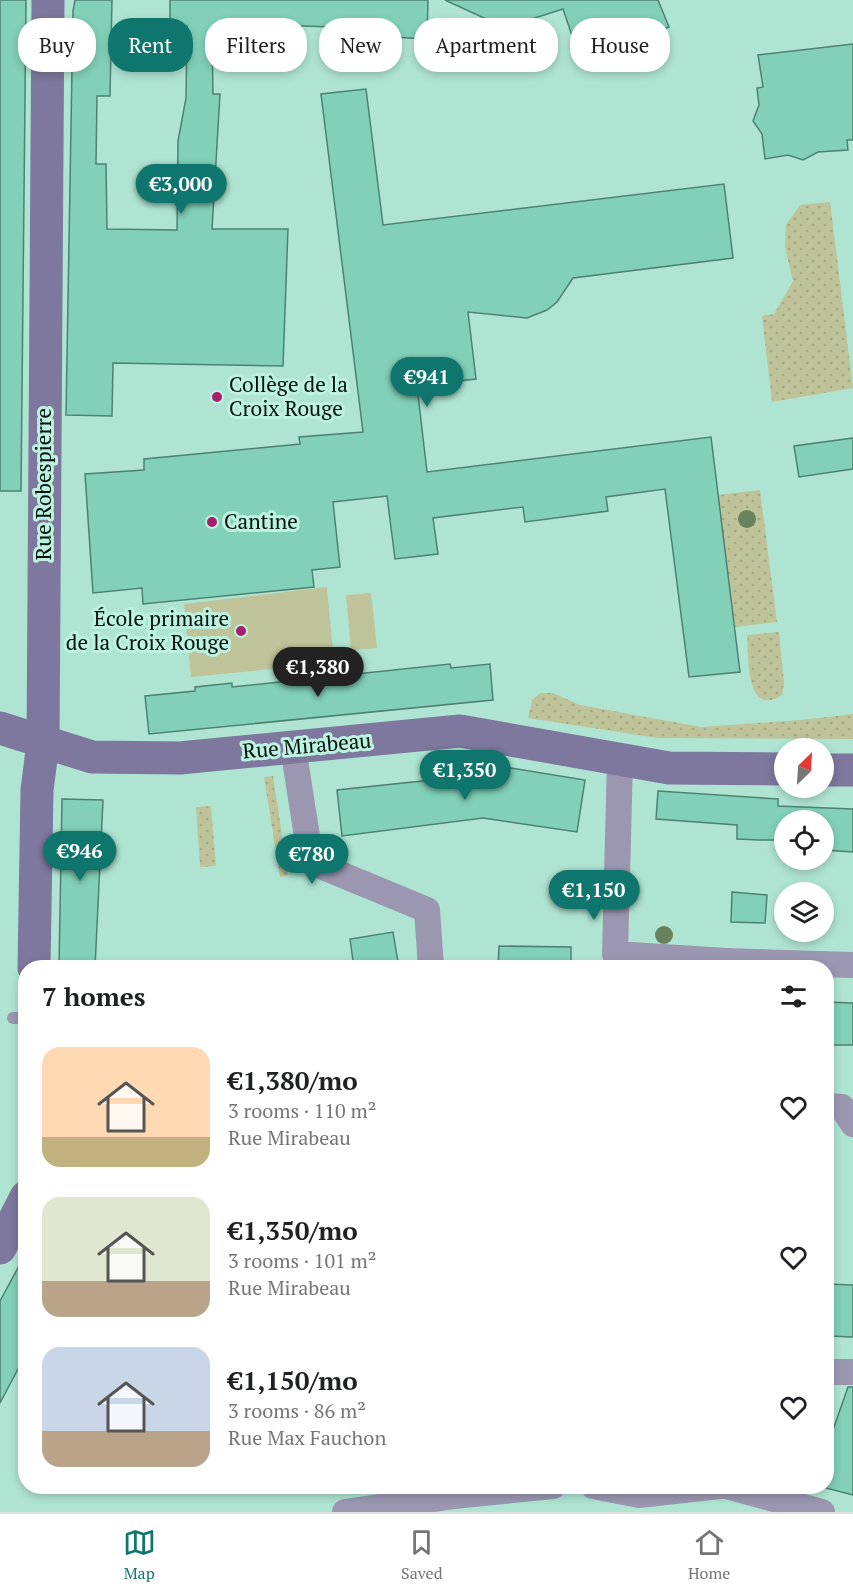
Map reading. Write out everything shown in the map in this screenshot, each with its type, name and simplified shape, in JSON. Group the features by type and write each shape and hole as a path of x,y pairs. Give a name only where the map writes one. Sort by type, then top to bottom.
{"street":[{"name":"Rue Robespierre","path":"34,960 37,790 43,743 48,0"},
{"name":"Rue Mirabeau","path":"0,728 92,757 180,758 460,731 669,768 774,770"},
{"path":"293,747 311,862 427,910 430,960"},
{"path":"620,760 615,954 682,960"},
{"path":"834,770 853,770"},
{"path":"834,965 853,965"},
{"path":"834,1106 842,1107 853,1124"},
{"path":"0,1248 18,1213"},
{"path":"834,1372 853,1372"},
{"path":"345,1512 489,1494"},
{"path":"754,1494 815,1511"}],"green space":[{"path":"830,202 853,388 772,402 762,316 774,314 793,281 785,247 786,225 800,205"},
{"path":"760,490 777,622 735,627 718,495"},
{"path":"327,587 334,663 191,677 184,604"},
{"path":"371,593 377,648 351,650 346,595"},
{"path":"779,632 784,683 782,695 770,700 761,699 751,682 747,635"},
{"path":"540,693 553,693 580,705 701,727 853,714 853,739 658,738 528,718 532,700"},
{"path":"273,776 288,875 280,877 264,777"},
{"path":"211,806 216,866 200,867 196,807"}],"building":[{"path":"0,0 26,0 26,18 18,18 18,72 25,72 21,491 0,491"},
{"path":"75,0 112,0 112,18 108,18 110,96 97,96 96,164 106,164 107,229 177,230 178,141 186,98 186,72 193,72 193,18 170,18 170,0 428,0 428,18 414,18 414,38 402,38 402,18 319,18 319,27 307,26 307,18 205,18 205,72 213,72 213,94 220,94 212,229 288,229 283,366 113,363 112,416 66,415 72,72 96,72 96,18 73,18"},
{"path":"445,0 658,0 665,18 570,18 570,30 563,9 535,18 484,18"},
{"path":"853,44 853,140 847,140 848,150 818,152 803,160 788,155 765,159 762,134 753,121 759,105 757,88 763,87 758,55"},
{"path":"366,89 383,225 724,184 733,258 573,278 557,302 547,310 527,318 468,312 476,379 417,386 427,472 711,437 740,672 689,677 665,489 606,497 608,511 525,522 523,507 433,518 438,554 395,559 387,496 333,502 340,567 312,570 314,587 143,604 142,588 93,593 85,474 144,470 144,459 300,444 299,437 363,432 321,94"},
{"path":"853,438 853,469 799,477 794,446"},
{"path":"450,664 451,668 490,664 493,700 149,734 145,696 195,691 195,687 232,683 232,687"},
{"path":"462,760 585,780 577,832 483,818 342,836 337,790 460,777"},
{"path":"658,791 778,799 778,806 853,809 853,852 834,851 834,810 774,810 774,840 737,839 737,825 656,819"},
{"path":"62,799 103,800 95,960 59,960"},
{"path":"732,892 767,895 765,923 731,922"},
{"path":"393,932 398,960 353,960 350,939"},
{"path":"499,946 571,947 571,960 498,960"},
{"path":"834,1002 853,1003 853,1045 834,1045"},
{"path":"18,1268 18,1369 0,1403 0,1301"},
{"path":"834,1284 853,1285 853,1337 834,1336"},
{"path":"848,1387 853,1387 853,1495 834,1490 834,1427"}],"place":[{"name":"Collège de la Croix Rouge","path":"217,397"},
{"name":"Cantine","path":"212,522"},
{"name":"École primaire de la Croix Rouge","path":"241,631"}]}
